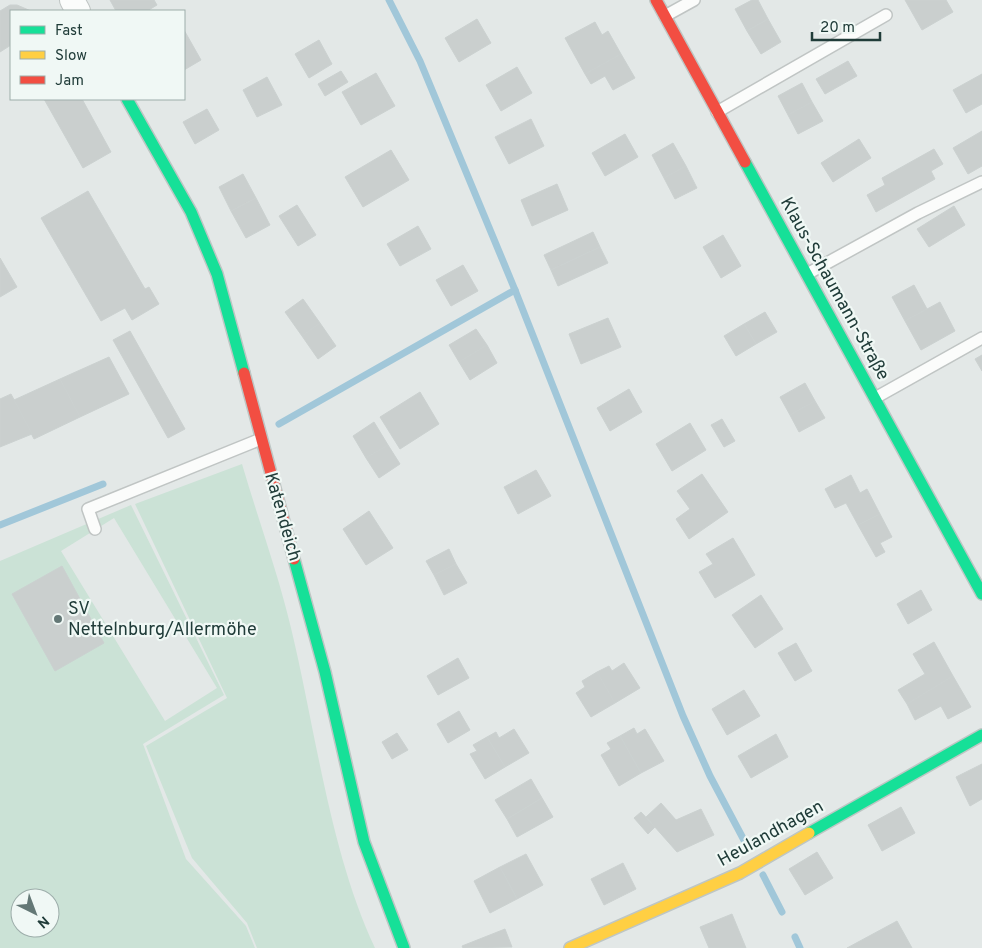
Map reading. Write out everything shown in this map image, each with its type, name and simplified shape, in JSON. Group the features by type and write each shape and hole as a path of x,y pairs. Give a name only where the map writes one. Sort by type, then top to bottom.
{"street":[{"name":"Klaus-Schaumann-Straße","path":"656,0 982,594"},
{"name":"Katendeich","path":"128,100 191,212 212,259 223,291 325,672 364,842 404,948"},
{"name":"Heulandhagen","path":"570,948 740,873 982,735"}],"lane":[{"path":"664,16 694,0"},
{"path":"717,112 886,15"},
{"path":"806,274 918,213 982,182"},
{"path":"875,398 982,338"},
{"path":"95,530 88,509 262,440"}],"green space":[{"path":"242,464 286,607 335,832 359,911 375,948 257,948 247,923 192,858 146,746 227,698 135,504"},
{"path":"131,505 224,695 143,744 186,859 246,926 255,948 0,948 0,561","holes":["114,518 217,688 165,721 61,551"]}],"building":[{"path":"110,0 154,0 157,5 149,10 115,10"},
{"path":"752,0 758,0 768,19 747,31 735,9"},
{"path":"905,0 946,0 953,12 922,30"},
{"path":"10,5 17,5 29,10 10,10 10,46 0,52 0,11"},
{"path":"477,19 491,43 459,62 445,38"},
{"path":"768,19 781,42 761,54 747,31"},
{"path":"595,22 602,35 608,31 621,54 585,74 565,38"},
{"path":"185,32 201,60 185,69"},
{"path":"319,40 332,64 309,78 295,54"},
{"path":"621,54 635,78 613,90 605,76 591,84 585,74"},
{"path":"848,61 857,76 825,94 816,79"},
{"path":"517,67 532,93 501,111 486,85"},
{"path":"341,71 348,82 325,96 318,84"},
{"path":"376,73 395,106 361,125 342,92"},
{"path":"982,74 982,104 966,113 953,90"},
{"path":"267,77 282,105 257,117 243,90"},
{"path":"802,83 812,102 788,115 778,96"},
{"path":"45,100 83,100 111,152 83,168"},
{"path":"812,102 823,121 798,134 788,115"},
{"path":"207,109 219,130 195,144 183,122"},
{"path":"531,119 544,146 509,164 495,137"},
{"path":"982,131 982,166 968,174 953,148"},
{"path":"625,134 638,157 605,176 592,153"},
{"path":"859,139 871,158 833,182 821,163"},
{"path":"673,143 686,166 664,178 652,155"},
{"path":"934,149 943,164 931,171 935,179 876,212 867,195 885,185 882,178"},
{"path":"391,150 409,180 363,207 345,177"},
{"path":"686,166 697,188 675,199 664,178"},
{"path":"243,174 256,198 231,211 219,187"},
{"path":"557,184 568,210 532,226 521,200"},
{"path":"88,191 145,289 149,287 159,304 132,320 125,308 101,321 41,218"},
{"path":"256,198 270,225 246,238 231,211"},
{"path":"297,205 316,235 298,246 279,216"},
{"path":"954,206 965,225 929,247 917,229"},
{"path":"418,226 431,249 400,266 387,244"},
{"path":"593,232 600,247 551,270 544,255"},
{"path":"723,235 741,266 721,278 703,247"},
{"path":"600,247 608,263 558,286 551,270"},
{"path":"0,258 17,287 0,297"},
{"path":"463,265 478,291 451,306 436,280"},
{"path":"914,285 927,309 905,321 892,297"},
{"path":"303,299 320,323 302,336 285,312"},
{"path":"940,302 955,331 921,350 905,321"},
{"path":"765,312 777,332 756,344 744,324"},
{"path":"608,318 621,347 581,364 569,334"},
{"path":"320,323 336,346 318,359 302,336"},
{"path":"744,324 756,344 736,356 724,336"},
{"path":"476,329 487,345 459,362 449,345"},
{"path":"130,331 185,429 168,438 113,340"},
{"path":"487,345 497,363 470,380 459,362"},
{"path":"982,355 982,371 975,359"},
{"path":"109,357 129,394 80,417 60,379"},
{"path":"60,379 80,417 34,439 14,400"},
{"path":"805,383 815,401 790,415 780,397"},
{"path":"629,389 642,412 610,431 597,408"},
{"path":"420,392 439,424 400,449 380,417"},
{"path":"11,394 32,434 0,447 0,399"},
{"path":"815,401 825,418 799,432 790,415"},
{"path":"722,419 735,441 724,447 711,425"},
{"path":"374,422 388,445 366,458 353,436"},
{"path":"690,423 706,450 672,471 656,444"},
{"path":"388,445 400,464 379,478 366,458"},
{"path":"536,470 551,496 518,514 504,487"},
{"path":"702,474 728,512 689,539 676,519 690,509 677,491"},
{"path":"851,475 860,493 867,489 880,514 858,525 846,503 835,508 825,489"},
{"path":"369,511 393,548 366,565 343,529"},
{"path":"880,514 892,537 880,543 885,552 876,557 858,525"},
{"path":"733,538 755,575 715,598 699,572 713,564 706,554"},
{"path":"449,549 456,564 434,575 426,561"},
{"path":"456,564 467,583 444,595 434,575"},
{"name":"SV Nettelnburg/Allermöhe","path":"62,566 104,643 55,671 12,594"},
{"path":"921,590 932,610 908,624 897,604"},
{"path":"761,595 783,629 755,648 732,615"},
{"path":"934,642 953,676 907,704 898,690 925,674 913,654"},
{"path":"796,643 812,671 795,681 778,653"},
{"path":"458,658 469,678 438,695 427,676"},
{"path":"624,663 640,688 615,703 597,672 609,666 612,671"},
{"path":"597,672 615,703 591,717 576,693 585,687 582,681"},
{"path":"953,676 971,707 948,719 941,706 915,720 907,704"},
{"path":"744,690 760,716 727,735 712,709"},
{"path":"459,711 470,730 448,743 437,724"},
{"path":"634,728 637,734 645,729 664,761 641,773 620,736"},
{"path":"514,729 529,753 505,767 487,737 496,732 499,738"},
{"path":"397,733 408,750 392,759 382,742"},
{"path":"776,734 788,757 751,778 738,756"},
{"path":"620,736 641,773 619,786 601,755 611,749 607,743"},
{"path":"487,737 505,767 485,779 470,754 477,751 473,745"},
{"path":"982,764 982,799 970,806 956,777"},
{"path":"531,779 542,798 507,819 495,800"},
{"path":"542,798 553,817 517,837 507,819"},
{"path":"661,803 676,820 701,809 714,835 677,852 646,817"},
{"path":"901,807 915,833 882,851 868,825"},
{"path":"641,812 655,827 648,834 634,818"},
{"path":"817,852 833,878 805,895 789,869"},
{"path":"526,854 543,885 517,899 500,867"},
{"path":"623,863 636,889 604,905 591,879"},
{"path":"500,867 517,899 490,913 474,881"},
{"path":"732,914 746,948 709,948 700,927"},
{"path":"897,921 912,948 847,948"},
{"path":"505,929 512,947 463,948 462,946"}],"waterway":[{"path":"389,0 420,61 515,290 683,716 710,776 746,844"},
{"path":"279,424 515,290"},
{"path":"0,525 103,484"},
{"path":"763,875 782,912"},
{"path":"795,937 800,948"}],"traffic: fast":[{"path":"128,100 191,212 217,274 244,373"},
{"path":"745,162 982,594"},
{"path":"294,559 325,672 364,842 404,948"},
{"path":"809,833 982,735"}],"traffic: slow":[{"path":"570,948 740,873 809,833"}],"traffic: jam":[{"path":"656,0 745,162"},
{"path":"244,373 294,559"}],"place":[{"name":"SV Nettelnburg/Allermöhe","path":"58,619"}]}
